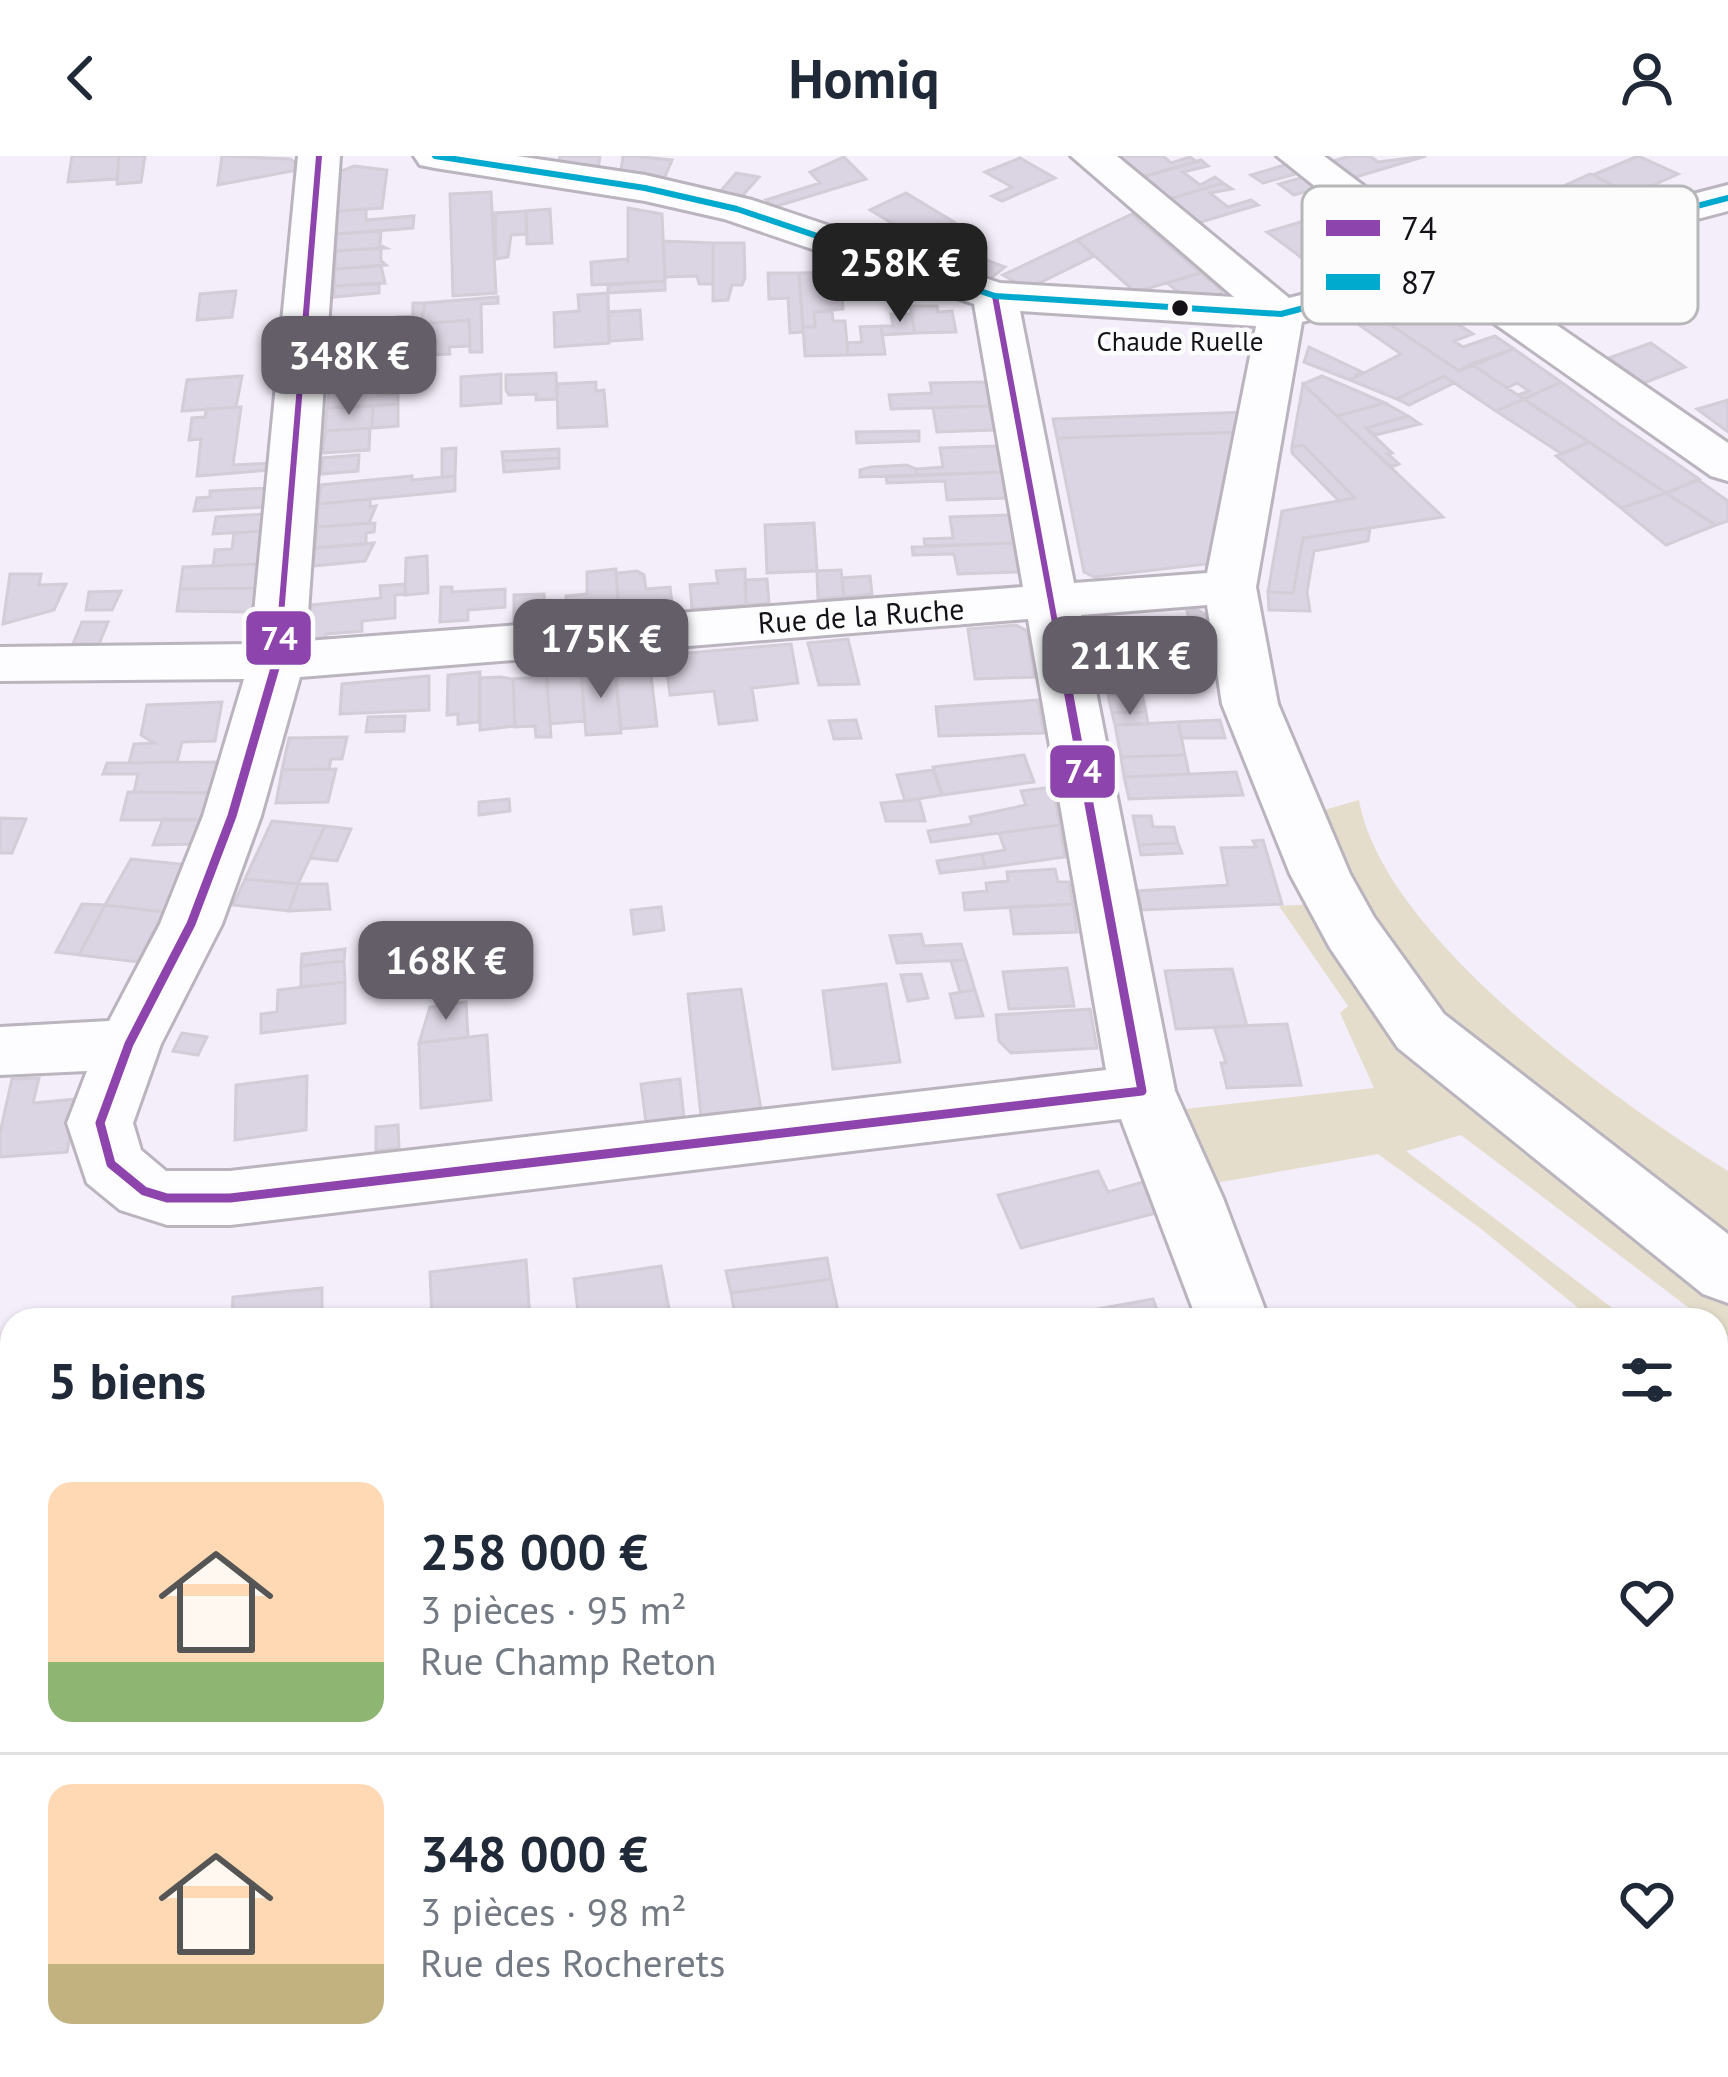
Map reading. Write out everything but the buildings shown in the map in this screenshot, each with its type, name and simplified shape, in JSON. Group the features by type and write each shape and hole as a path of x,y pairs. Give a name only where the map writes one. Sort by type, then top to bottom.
{"street":[{"path":"319,156 277,661 232,816 200,903 129,1043 100,1124 110,1164 143,1191 193,1200 1142,1091"},
{"path":"436,156 645,188 737,209 995,296 1281,314 1302,308"},
{"path":"1092,156 1281,314"},
{"path":"1298,156 1337,186"},
{"path":"1698,206 1728,198"},
{"path":"995,296 1142,1091 1228,1308"},
{"path":"1281,314 1230,587 1250,704 1282,790 1352,932 1421,1031 1728,1274"},
{"path":"1525,324 1728,466"},
{"name":"Rue de la Ruche","path":"0,664 277,661 1230,587"},
{"path":"0,1051 129,1043"}],"shaded area":[{"path":"1359,800 1377,852 1411,906 1456,959 1567,1059 1728,1171 1728,1247 1484,1056 1386,945 1314,813"},
{"path":"1318,904 1728,1300 1728,1308 1689,1308 1461,1135 1406,1151 1612,1308 1578,1308 1378,1154 1199,1186 1176,1110 1374,1088 1340,1013 1348,1006 1279,906"}],"transit line":[{"name":"74","path":"319,156 277,661 232,816 191,924 129,1044 100,1123 111,1164 144,1191 167,1198 230,1198 1142,1091 995,296"},
{"name":"87","path":"435,156 645,188 737,209 995,296 1281,314 1302,309"},
{"name":"87","path":"1698,206 1728,198"}],"place":[{"name":"Chaude Ruelle","path":"1180,308"}]}
